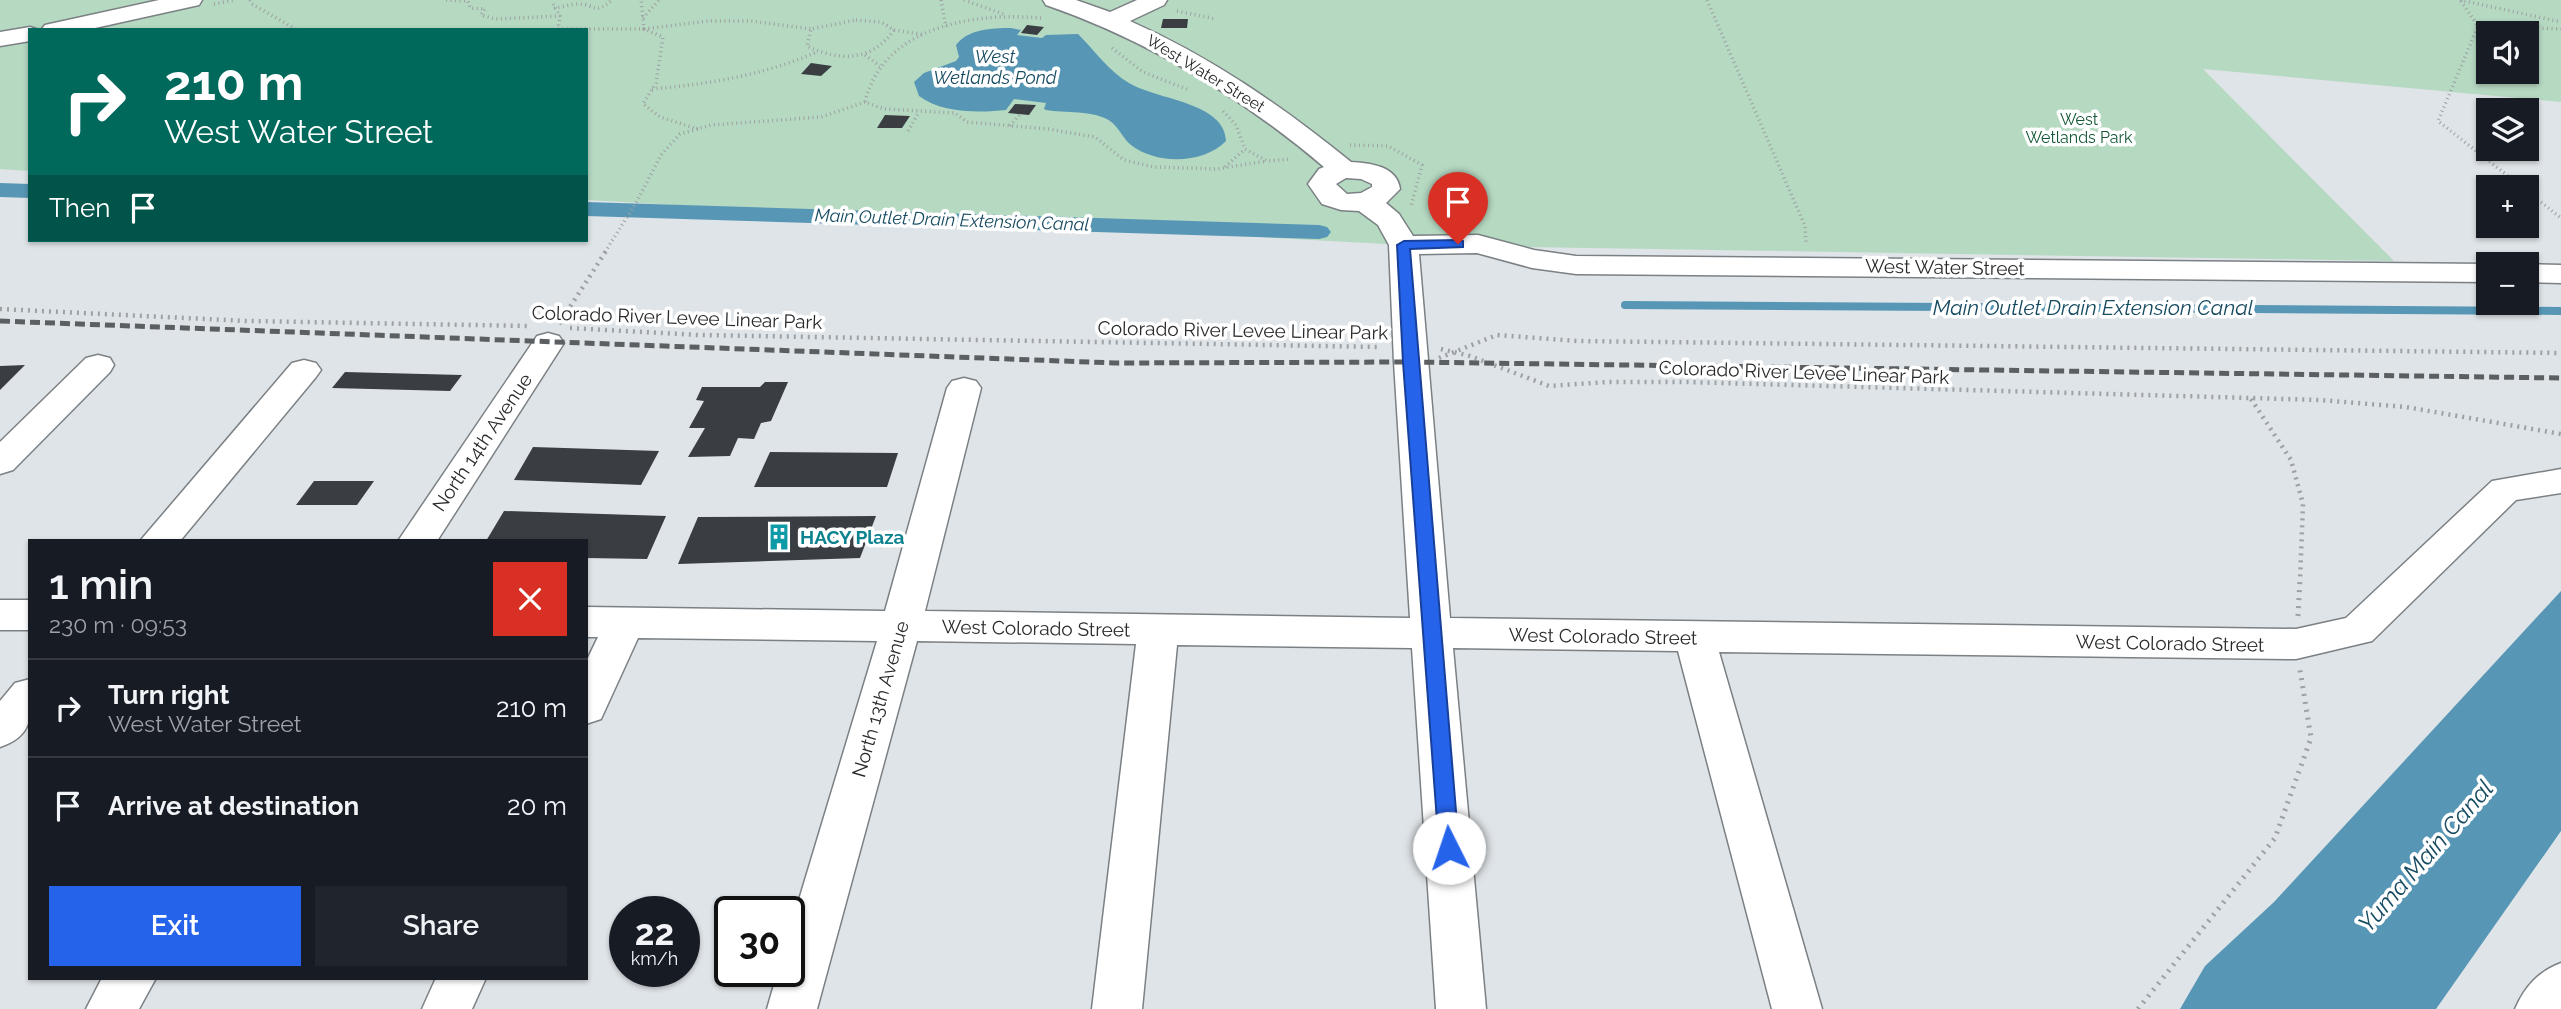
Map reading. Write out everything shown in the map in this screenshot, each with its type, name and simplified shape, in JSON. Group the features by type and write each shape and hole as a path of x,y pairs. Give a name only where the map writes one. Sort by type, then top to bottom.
{"street":[{"path":"62,28 191,0"},
{"path":"1107,30 1156,0"},
{"name":"West Water Street","path":"1052,10 1180,54 1273,113 1344,170 1325,179 1323,190 1328,195 1345,202 1366,202 1389,220 1410,245 1479,244 1532,259 1576,265 2476,273"},
{"path":"0,39 28,34"},
{"path":"1410,245 1410,353 1461,1009"},
{"path":"2539,273 2561,274"},
{"name":"North 14th Avenue","path":"418,539 553,335"},
{"path":"0,462 98,365"},
{"path":"161,539 304,370"},
{"name":"North 13th Avenue","path":"792,1009 901,626 964,388"},
{"name":"West Colorado Street","path":"606,623 2297,644 2358,631 2505,490 2561,481"},
{"path":"0,615 28,615"},
{"path":"588,699 606,623"},
{"path":"1117,1009 1158,630"},
{"path":"1695,637 1797,1009"},
{"path":"0,730 28,697"},
{"path":"111,1009 130,980"},
{"path":"447,1009 460,980"},
{"path":"2540,1009 2561,986"}],"path":[{"path":"250,0 252,4 294,28"},
{"path":"446,0 468,1 470,8 485,9 481,15 495,19 560,16"},
{"path":"558,28 560,16 554,6 581,4 590,9 601,9 612,0"},
{"path":"641,0 644,29"},
{"path":"643,19 659,0"},
{"path":"941,0 946,27"},
{"path":"964,0 1010,17"},
{"path":"1707,0 1805,226 1808,266"},
{"path":"2460,0 2561,22"},
{"path":"2460,0 2476,23"},
{"path":"865,102 869,85 881,66 907,42 946,27 987,18 1052,10"},
{"path":"588,29 644,29 708,22 751,21 811,29 856,20 881,22 894,30 926,35"},
{"path":"2539,28 2561,29"},
{"path":"644,29 663,37 656,83 643,104 660,117 698,129"},
{"path":"811,29 807,46 823,55 849,57 873,52 888,42 894,30"},
{"path":"1107,30 1120,57 1143,72 1199,96"},
{"path":"2476,31 2438,121 2507,175"},
{"path":"652,89 693,86 745,76 790,65 817,52"},
{"path":"864,54 881,66"},
{"path":"553,335 636,203 661,155 680,134 711,125 821,117 865,102 884,109 955,113 967,122 1099,138 1124,160 1157,167 1255,166 1267,160 1286,159 1370,142 1398,148 1422,165 1409,217 1416,232 1410,245"},
{"path":"1220,108 1236,125 1245,149 1267,160"},
{"path":"908,131 919,111"},
{"path":"1010,126 1020,114"},
{"path":"1224,168 1245,149"},
{"path":"2539,201 2561,218"},
{"name":"Colorado River Levee Linear Park","path":"0,309 247,321 461,322 553,335 712,335 1455,352 1549,386 1607,382 1687,382 2320,400 2406,407 2561,434"},
{"path":"1410,353 1438,358 1497,335 1577,341 2561,353"},
{"path":"2138,1009 2275,838 2311,738 2297,644 2303,504 2291,460 2251,399"}],"green space":[{"name":"West Wetlands Park","path":"0,0 2561,0 2561,102 2203,69 2394,261 1404,245 588,200 588,28 28,28 28,171 0,169"}],"water":[{"name":"West Wetlands Pond","path":"1011,28 1021,30 1017,35 1042,38 1046,35 1078,34 1109,67 1129,83 1188,104 1214,118 1223,128 1226,141 1217,149 1193,158 1166,159 1141,152 1128,142 1113,124 1096,115 1046,110 1046,103 1014,99 1006,110 949,109 919,96 914,82 924,73 956,61 959,57 956,45 961,40 981,31"},
{"name":"Yuma Main Canal","path":"2561,591 2561,831 2436,1009 2180,1009 2205,966 2274,902"}],"building":[{"path":"1163,19 1188,19 1187,28 1161,28"},
{"path":"1027,25 1044,27 1037,35 1021,33"},
{"path":"811,63 832,66 821,76 801,74"},
{"path":"1015,104 1036,105 1029,115 1008,113"},
{"path":"885,115 910,116 902,128 877,128"},
{"path":"25,365 0,390 0,366"},
{"path":"345,372 462,375 450,391 332,388"},
{"path":"765,382 788,382 771,421 761,423 754,439 738,438 730,456 688,457 705,428 689,428 704,401 696,400 702,387 760,387"},
{"path":"533,447 659,451 641,485 514,480"},
{"name":"HACY Plaza","path":"770,452 898,453 887,487 754,487"},
{"path":"314,481 374,481 357,505 296,505"},
{"path":"504,511 666,516 647,559 588,558 588,539 487,539"},
{"name":"HACY Plaza","path":"876,516 860,558 678,564 698,517"}],"waterway":[{"name":"Main Outlet Drain Extension Canal","path":"0,190 28,191"},
{"name":"Main Outlet Drain Extension Canal","path":"588,209 1319,232"},
{"name":"Main Outlet Drain Extension Canal","path":"1625,305 2561,311"}],"railway":[{"path":"0,321 1115,363 1410,362 2561,378"}],"place":[{"name":"HACY Plaza","path":"779,537"}],"route":[{"path":"1449,848 1410,362 1404,245 1458,244"}]}
